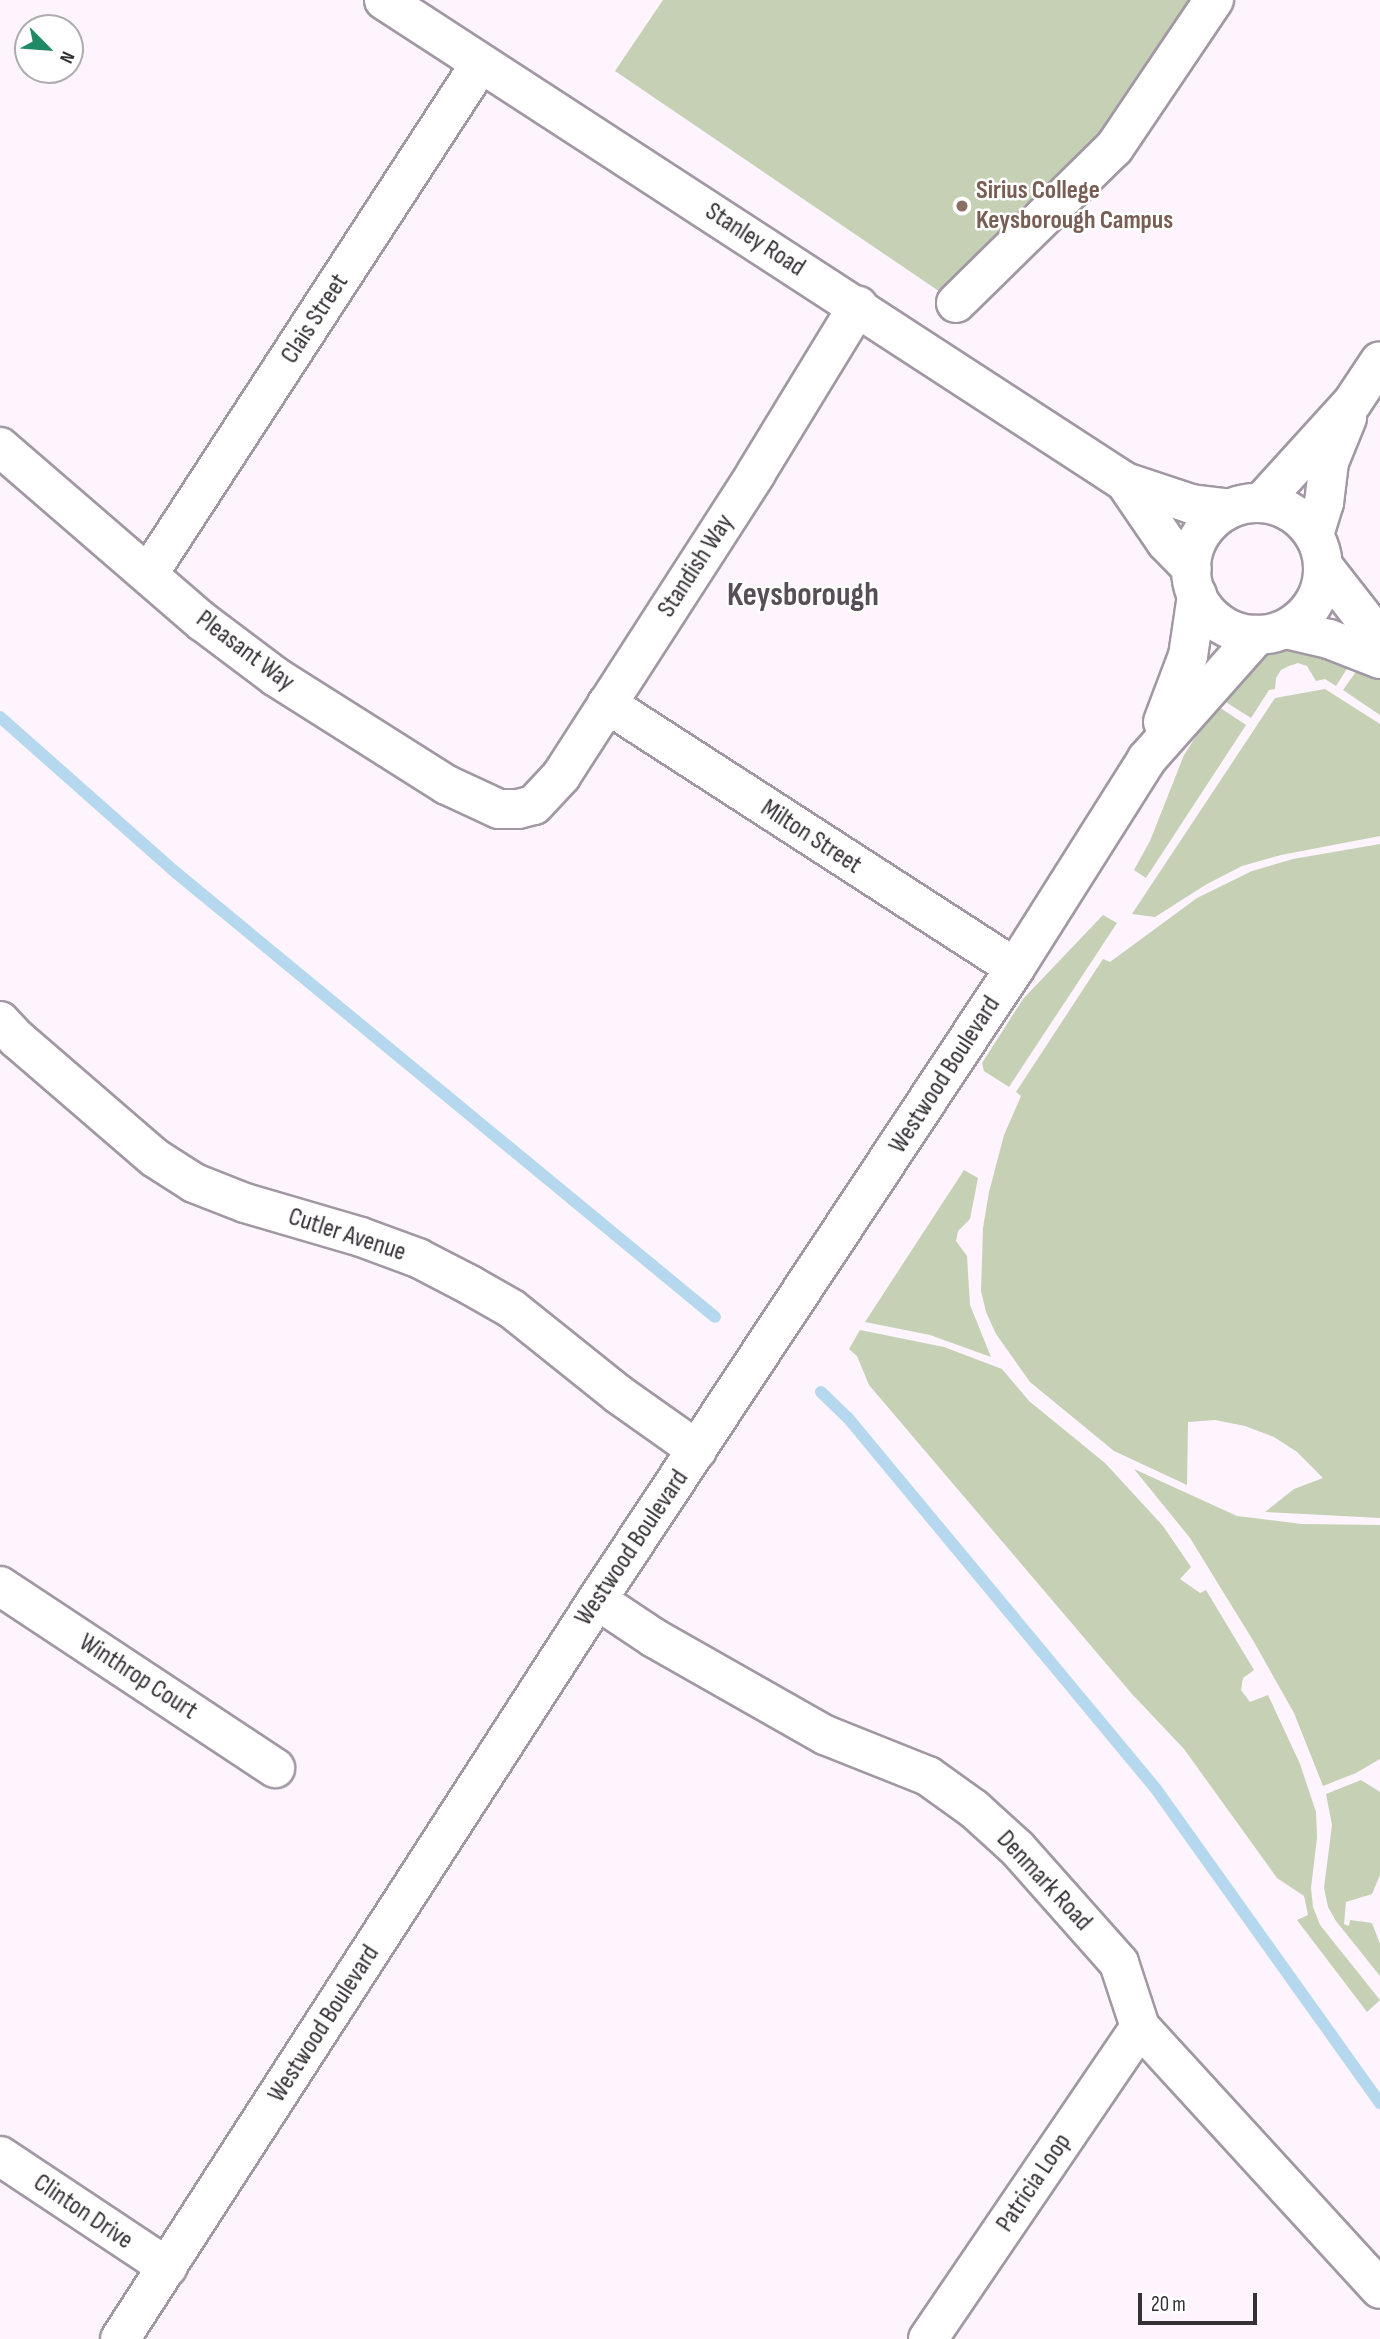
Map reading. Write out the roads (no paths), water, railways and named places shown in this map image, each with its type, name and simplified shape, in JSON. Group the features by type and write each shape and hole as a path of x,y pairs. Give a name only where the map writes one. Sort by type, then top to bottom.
{"street":[{"name":"Stanley Road","path":"384,0 859,306 1125,482 1191,504 1245,506"},
{"path":"956,303 1114,148 1214,0"},
{"name":"Clais Street","path":"149,573 480,64"},
{"name":"Standish Way","path":"517,809 534,804 549,791 757,473 859,306"},
{"path":"1271,632 1302,618 1314,603 1321,585 1319,551 1329,462 1352,404 1380,361"},
{"path":"1352,404 1245,506 1202,534 1194,582 1207,611 1220,624 1238,632 1271,632 1329,639 1380,659"},
{"name":"Pleasant Way","path":"0,447 204,622 287,684 447,785 499,809 517,809"},
{"name":"Stanley Road","path":"1125,482 1194,582"},
{"path":"1245,506 1282,508 1300,519 1380,639"},
{"name":"Westwood Boulevard","path":"120,2339 597,1600 1015,968 1147,759 1182,679 1194,582"},
{"name":"Westwood Boulevard","path":"1147,759 1271,632"},
{"name":"Milton Street","path":"607,704 1015,968"},
{"name":"Cutler Avenue","path":"0,1021 17,1040 155,1158 194,1183 245,1203 361,1237 418,1258 470,1285 512,1309 618,1394 697,1450"},
{"name":"Winthrop Court","path":"0,1586 275,1769"},
{"name":"Denmark Road","path":"597,1600 654,1638 825,1735 928,1776 974,1809 1017,1848 1119,1964 1140,2027 1380,2289"},
{"name":"Patricia Loop","path":"928,2339 1140,2027"},
{"name":"Clinton Drive","path":"0,2156 167,2267"}],"waterway":[{"path":"0,717 174,871 715,1317"},
{"path":"821,1392 848,1418 1156,1789 1380,2103"}],"place":[{"name":"Sirius College Keysborough Campus","path":"962,206"}],"district":[{"name":"Keysborough","path":"803,596"}]}
